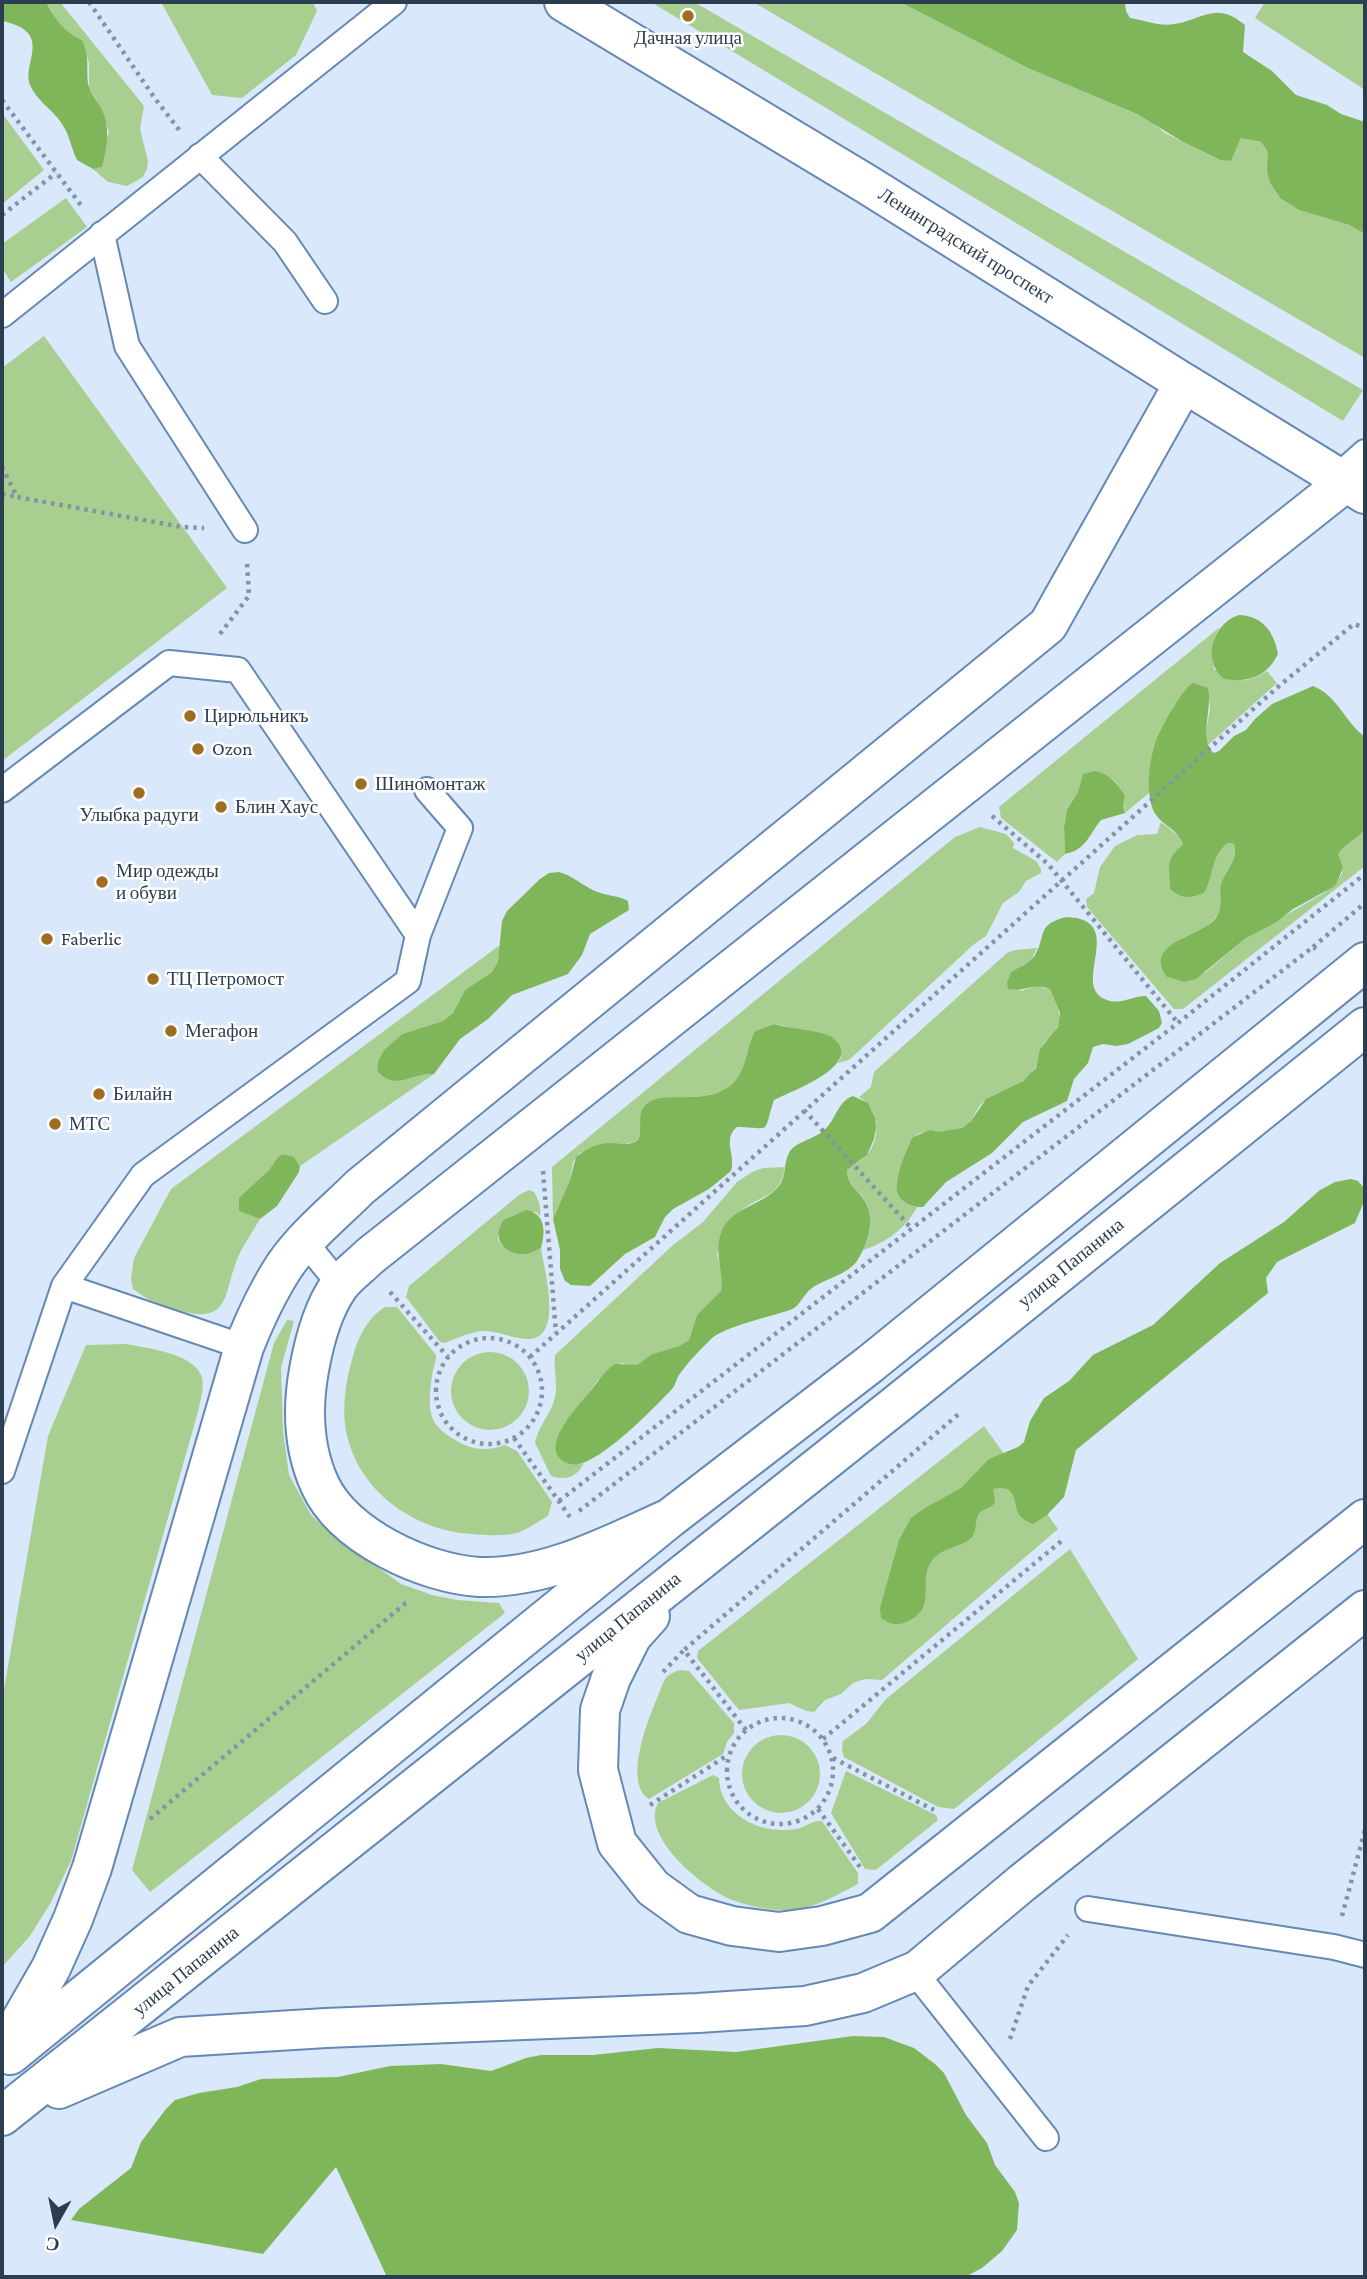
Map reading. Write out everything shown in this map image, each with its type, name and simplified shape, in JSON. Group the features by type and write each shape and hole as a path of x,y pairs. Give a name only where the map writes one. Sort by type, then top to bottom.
{"main road":[{"name":"Ленинградский проспект","path":"564,2 868,185 1184,383 1353,476"},
{"path":"2,2053 51,1968 74,1919 92,1868 244,1347 257,1313 285,1265 360,1187 1048,625 1184,383"},
{"path":"670,1518 572,1560 528,1574 479,1577 443,1572 397,1556 366,1536 338,1511 321,1487 313,1468 304,1421 313,1345 324,1315 340,1285 391,1239 1353,476"},
{"path":"2,2062 670,1518 870,1364 1365,962"},
{"name":"улица Папанина","path":"9,2112 1365,1027"},
{"path":"709,1553 632,1636 611,1678 600,1710 597,1770 617,1843 653,1888 689,1914 732,1926 779,1932 822,1926 870,1913 1365,1518"},
{"path":"9,2112 180,2037 326,2028 684,2014 805,2006 863,1993 918,1970 1022,1883 1365,1610"}],"lane":[{"path":"2,315 394,2"},
{"path":"200,156 285,242 325,300"},
{"path":"102,234 127,346 245,530"},
{"path":"2,790 169,663 238,670 418,934"},
{"path":"2,1471 64,1286 144,1175 408,981 418,934 460,828 427,790"},
{"path":"305,1242 340,1285"},
{"path":"64,1286 244,1347"},
{"path":"1088,1909 1334,1947 1365,1955"},
{"path":"918,1970 925,1985 1046,2138"}],"path":[{"path":"89,2 156,100 200,156"},
{"path":"2,100 102,234"},
{"path":"2,215 56,173"},
{"path":"2,467 18,497"},
{"path":"2,494 182,527 245,530 249,596 196,666"},
{"path":"530,1357 1279,686 1354,624 1365,628"},
{"path":"990,815 1048,864 1178,1023"},
{"path":"559,1501 1178,1023 1365,874"},
{"path":"561,1522 570,1518 1313,947 1365,902"},
{"path":"1313,947 1324,956"},
{"path":"804,1110 912,1229"},
{"path":"533,1173 543,1164 556,1334"},
{"path":"381,1298 399,1283"},
{"path":"389,1291 447,1357"},
{"path":"496,1338 516,1344 530,1357 541,1378 542,1398 536,1416 523,1432 497,1443 479,1444 460,1436 445,1421 436,1400 437,1381 447,1357 458,1347 471,1341 496,1338"},
{"path":"657,1683 663,1671 684,1650 961,1412"},
{"path":"514,1438 570,1518"},
{"path":"823,1739 1065,1538"},
{"path":"145,1823 443,1572"},
{"path":"684,1650 746,1730"},
{"path":"784,1718 806,1724 823,1739 832,1758 834,1777 818,1809 791,1823 772,1824 754,1817 737,1801 727,1773 729,1755 739,1736 746,1730 764,1720 784,1718"},
{"path":"641,1810 729,1755"},
{"path":"832,1758 938,1812"},
{"path":"818,1809 863,1871"},
{"path":"1334,1947 1365,1830"},
{"path":"998,2077 1028,1986 1088,1909"}],"green space":[{"path":"2,2 46,2 61,24 82,40 87,57 89,87 106,122 107,145 102,167 93,169 77,160 61,123 33,91 29,79 33,48 30,36 22,28 2,21"},
{"path":"46,2 60,2 144,106 140,129 148,161 147,169 143,177 127,186 108,182 93,169 102,167 105,141 109,133 102,110 89,88 89,63 82,40 61,25"},
{"path":"161,2 313,2 317,11 296,55 242,98 212,95"},
{"path":"651,2 694,2 1363,390 1343,421"},
{"path":"753,2 900,2 1030,69 1148,119 1165,133 1220,160 1231,161 1241,138 1261,142 1268,152 1270,183 1282,200 1299,210 1349,225 1365,234 1365,358"},
{"path":"900,2 1125,2 1130,18 1158,24 1169,25 1217,13 1235,18 1245,25 1243,52 1272,71 1296,95 1365,122 1365,234 1349,225 1299,210 1281,199 1270,183 1267,171 1268,152 1261,142 1241,138 1231,161 1220,160 1183,142 1139,115 1030,69"},
{"path":"1265,2 1365,2 1365,90 1255,18"},
{"path":"2,113 44,170 2,204"},
{"path":"66,198 87,227 11,282 2,268 2,244"},
{"path":"44,336 227,588 2,761 2,368"},
{"path":"1239,615 1255,618 1266,627 1274,639 1278,654 1274,662 1256,677 1224,679 1213,662 1213,643 1222,626"},
{"path":"1220,627 1213,647 1214,669 1240,680 1252,679 1267,671 1277,683 1208,745 1205,740 1210,708 1208,688 1174,705 1154,747 1149,793 1125,813 1125,796 1113,779 1098,774 1083,774 1078,792 1067,808 1064,827 1065,854 1057,862 1001,818 999,807"},
{"path":"1193,683 1208,688 1206,733 1209,748 1214,753 1234,736 1246,730 1272,704 1313,686 1321,690 1365,737 1365,829 1338,854 1343,867 1333,887 1246,938 1196,979 1184,982 1167,977 1161,965 1162,955 1168,947 1210,923 1217,916 1221,884 1235,854 1234,844 1228,843 1222,848 1204,893 1186,897 1170,889 1171,860 1183,844 1152,807 1149,792 1150,769 1154,747 1165,722 1183,693"},
{"path":"1095,771 1109,777 1119,787 1125,796 1125,813 1101,820 1078,849 1065,854 1064,827 1067,809 1078,792 1083,774"},
{"path":"1161,822 1181,838 1183,844 1172,859 1170,889 1174,893 1190,897 1204,893 1218,853 1228,843 1234,844 1235,850 1222,884 1220,911 1206,926 1181,939 1167,977 1184,982 1206,972 1246,938 1337,883 1342,873 1337,854 1365,829 1365,866 1183,1009 1174,1009 1087,907 1086,899 1094,893 1100,867 1115,846 1137,835 1157,834"},
{"path":"980,827 1006,834 1014,843 1013,848 1036,861 1041,869 1041,873 1026,881 1019,892 1003,903 986,936 849,1060 838,1063 841,1058 837,1042 828,1035 774,1024 755,1031 744,1068 724,1090 700,1097 673,1098 646,1104 638,1140 623,1145 607,1143 580,1153 573,1162 570,1180 553,1219 552,1167 955,837"},
{"path":"559,872 595,891 628,901 629,910 590,934 582,955 568,974 512,995 488,1019 460,1039 434,1074 397,1081 384,1077 377,1071 379,1059 385,1049 402,1034 443,1021 453,1013 465,990 492,972 498,961 502,921 507,911 540,879 549,873"},
{"path":"1066,917 1085,921 1094,929 1097,941 1093,982 1097,993 1112,1001 1146,996 1159,1011 1162,1023 1159,1028 1128,1044 1103,1044 1093,1047 1088,1063 1074,1079 1067,1101 1023,1122 992,1153 946,1182 923,1207 907,1203 898,1194 897,1185 902,1163 913,1137 930,1130 939,1132 962,1128 971,1121 986,1099 1023,1081 1036,1068 1040,1049 1058,1027 1060,1013 1050,989 1039,986 1008,989 1007,983 1011,972 1035,955 1046,927"},
{"path":"500,945 498,961 492,972 465,990 453,1013 443,1021 402,1034 385,1049 377,1071 384,1077 397,1081 434,1074 300,1166 294,1157 284,1154 251,1189 239,1211 260,1219 238,1257 227,1292 218,1309 198,1314 182,1311 156,1303 133,1289 131,1279 134,1258 171,1189"},
{"path":"1037,948 1031,960 1011,972 1020,991 1037,986 1050,989 1059,1012 1057,1028 1042,1046 1032,1073 983,1102 970,1122 963,1127 952,1131 926,1132 913,1138 903,1163 898,1195 917,1207 907,1222 894,1234 863,1250 870,1231 869,1212 864,1199 851,1183 847,1170 869,1152 875,1137 876,1122 870,1108 859,1097 871,1087 874,1072 1007,953"},
{"path":"774,1024 815,1031 832,1037 840,1046 841,1055 837,1063 817,1079 774,1100 765,1127 737,1127 730,1137 731,1171 709,1189 673,1209 665,1217 655,1237 625,1254 590,1286 571,1285 565,1281 560,1269 560,1250 553,1219 570,1180 576,1157 600,1144 627,1144 638,1140 641,1112 650,1101 672,1097 698,1097 724,1090 739,1075 755,1031"},
{"path":"853,1096 868,1103 876,1128 867,1155 847,1170 850,1182 867,1205 870,1221 865,1246 853,1266 812,1288 794,1308 737,1326 711,1339 683,1370 672,1389 607,1449 579,1464 569,1464 560,1458 556,1450 561,1430 610,1367 615,1364 637,1365 652,1354 689,1340 697,1315 721,1291 718,1248 725,1224 779,1186 790,1151 827,1128 839,1107"},
{"path":"283,1154 294,1157 300,1166 299,1172 277,1206 260,1219 239,1211 239,1198"},
{"path":"785,1167 783,1177 775,1190 743,1209 733,1224 717,1254 722,1271 721,1291 697,1315 689,1340 652,1354 637,1365 621,1363 598,1380 564,1425 556,1444 565,1462 573,1465 584,1463 578,1472 570,1477 551,1476 535,1443 555,1395 555,1355 672,1246 703,1222 737,1182 763,1168"},
{"path":"1351,1179 1358,1181 1365,1189 1365,1199 1355,1223 1277,1262 1266,1278 1268,1293 1076,1450 1064,1497 1047,1515 1033,1524 1018,1513 1010,1491 993,1489 995,1503 978,1515 972,1537 939,1554 929,1565 925,1601 916,1616 899,1624 881,1618 880,1608 899,1540 911,1518 961,1488 989,1459 1024,1442 1030,1421 1044,1398 1069,1381 1093,1355 1153,1325 1220,1263 1284,1222 1320,1190 1335,1182"},
{"path":"529,1190 534,1192 537,1198 540,1216 536,1212 529,1212 509,1217 501,1226 498,1240 512,1252 530,1252 541,1248 549,1301 546,1327 540,1336 529,1339 481,1331 440,1342 406,1297 409,1286 519,1195"},
{"path":"526,1210 537,1215 543,1224 543,1242 541,1248 528,1254 518,1254 501,1244 498,1232 505,1219"},
{"path":"385,1307 397,1307 436,1355 430,1398 434,1422 447,1435 469,1447 487,1449 505,1445 517,1451 552,1502 548,1516 520,1532 509,1535 451,1531 412,1517 395,1506 366,1477 355,1459 348,1439 344,1409 346,1389 360,1337 373,1317"},
{"path":"287,1320 294,1321 281,1368 283,1431 289,1475 311,1515 329,1532 401,1584 457,1600 499,1603 505,1613 150,1892 132,1870 274,1343"},
{"path":"126,1344 168,1353 188,1361 201,1375 202,1395 71,1861 50,1904 30,1936 2,1967 2,1701 48,1436 86,1345"},
{"path":"490,1352 505,1355 518,1363 526,1376 529,1391 526,1406 518,1419 505,1427 490,1430 475,1427 462,1419 454,1406 451,1391 454,1376 462,1363 475,1355"},
{"path":"984,1426 1058,1529 882,1680 865,1679 853,1683 841,1694 825,1700 814,1712 789,1703 739,1710 697,1658 698,1651"},
{"path":"1070,1549 1138,1659 954,1809 938,1807 844,1757 843,1741 866,1724 886,1699"},
{"path":"680,1670 689,1671 734,1723 734,1733 723,1754 649,1799 642,1791 638,1779 640,1750 663,1682 669,1675"},
{"path":"773,1735 789,1735 803,1741 814,1752 820,1766 820,1782 814,1796 803,1807 789,1813 773,1813 759,1807 748,1796 742,1782 742,1766 748,1752 759,1741"},
{"path":"846,1771 936,1815 938,1820 876,1870 865,1869 831,1813"},
{"path":"713,1775 719,1778 727,1803 745,1820 757,1826 796,1829 822,1821 858,1873 858,1884 812,1906 782,1910 762,1908 730,1899 704,1884 665,1845 655,1816 658,1803"},
{"path":"853,2036 884,2037 914,2048 935,2064 944,2073 966,2115 987,2143 995,2165 1015,2192 1019,2203 1017,2230 1002,2251 982,2268 965,2277 387,2277 336,2167 263,2254 71,2220 79,2209 131,2168 141,2142 175,2100 199,2093 237,2087 261,2079 338,2077 390,2066 441,2064 491,2071 541,2055 593,2055 658,2048 736,2052"}],"place":[{"name":"Дачная улица","path":"688,16"},
{"name":"Цирюльникъ","path":"190,716"},
{"name":"Ozon","path":"198,749"},
{"name":"Шиномонтаж","path":"361,784"},
{"name":"Улыбка радуги","path":"139,793"},
{"name":"Блин Хаус","path":"221,807"},
{"name":"Мир одежды и обуви","path":"102,882"},
{"name":"Faberlic","path":"47,939"},
{"name":"ТЦ Петромост","path":"153,979"},
{"name":"Мегафон","path":"171,1031"},
{"name":"Билайн","path":"99,1094"},
{"name":"МТС","path":"55,1124"}]}
